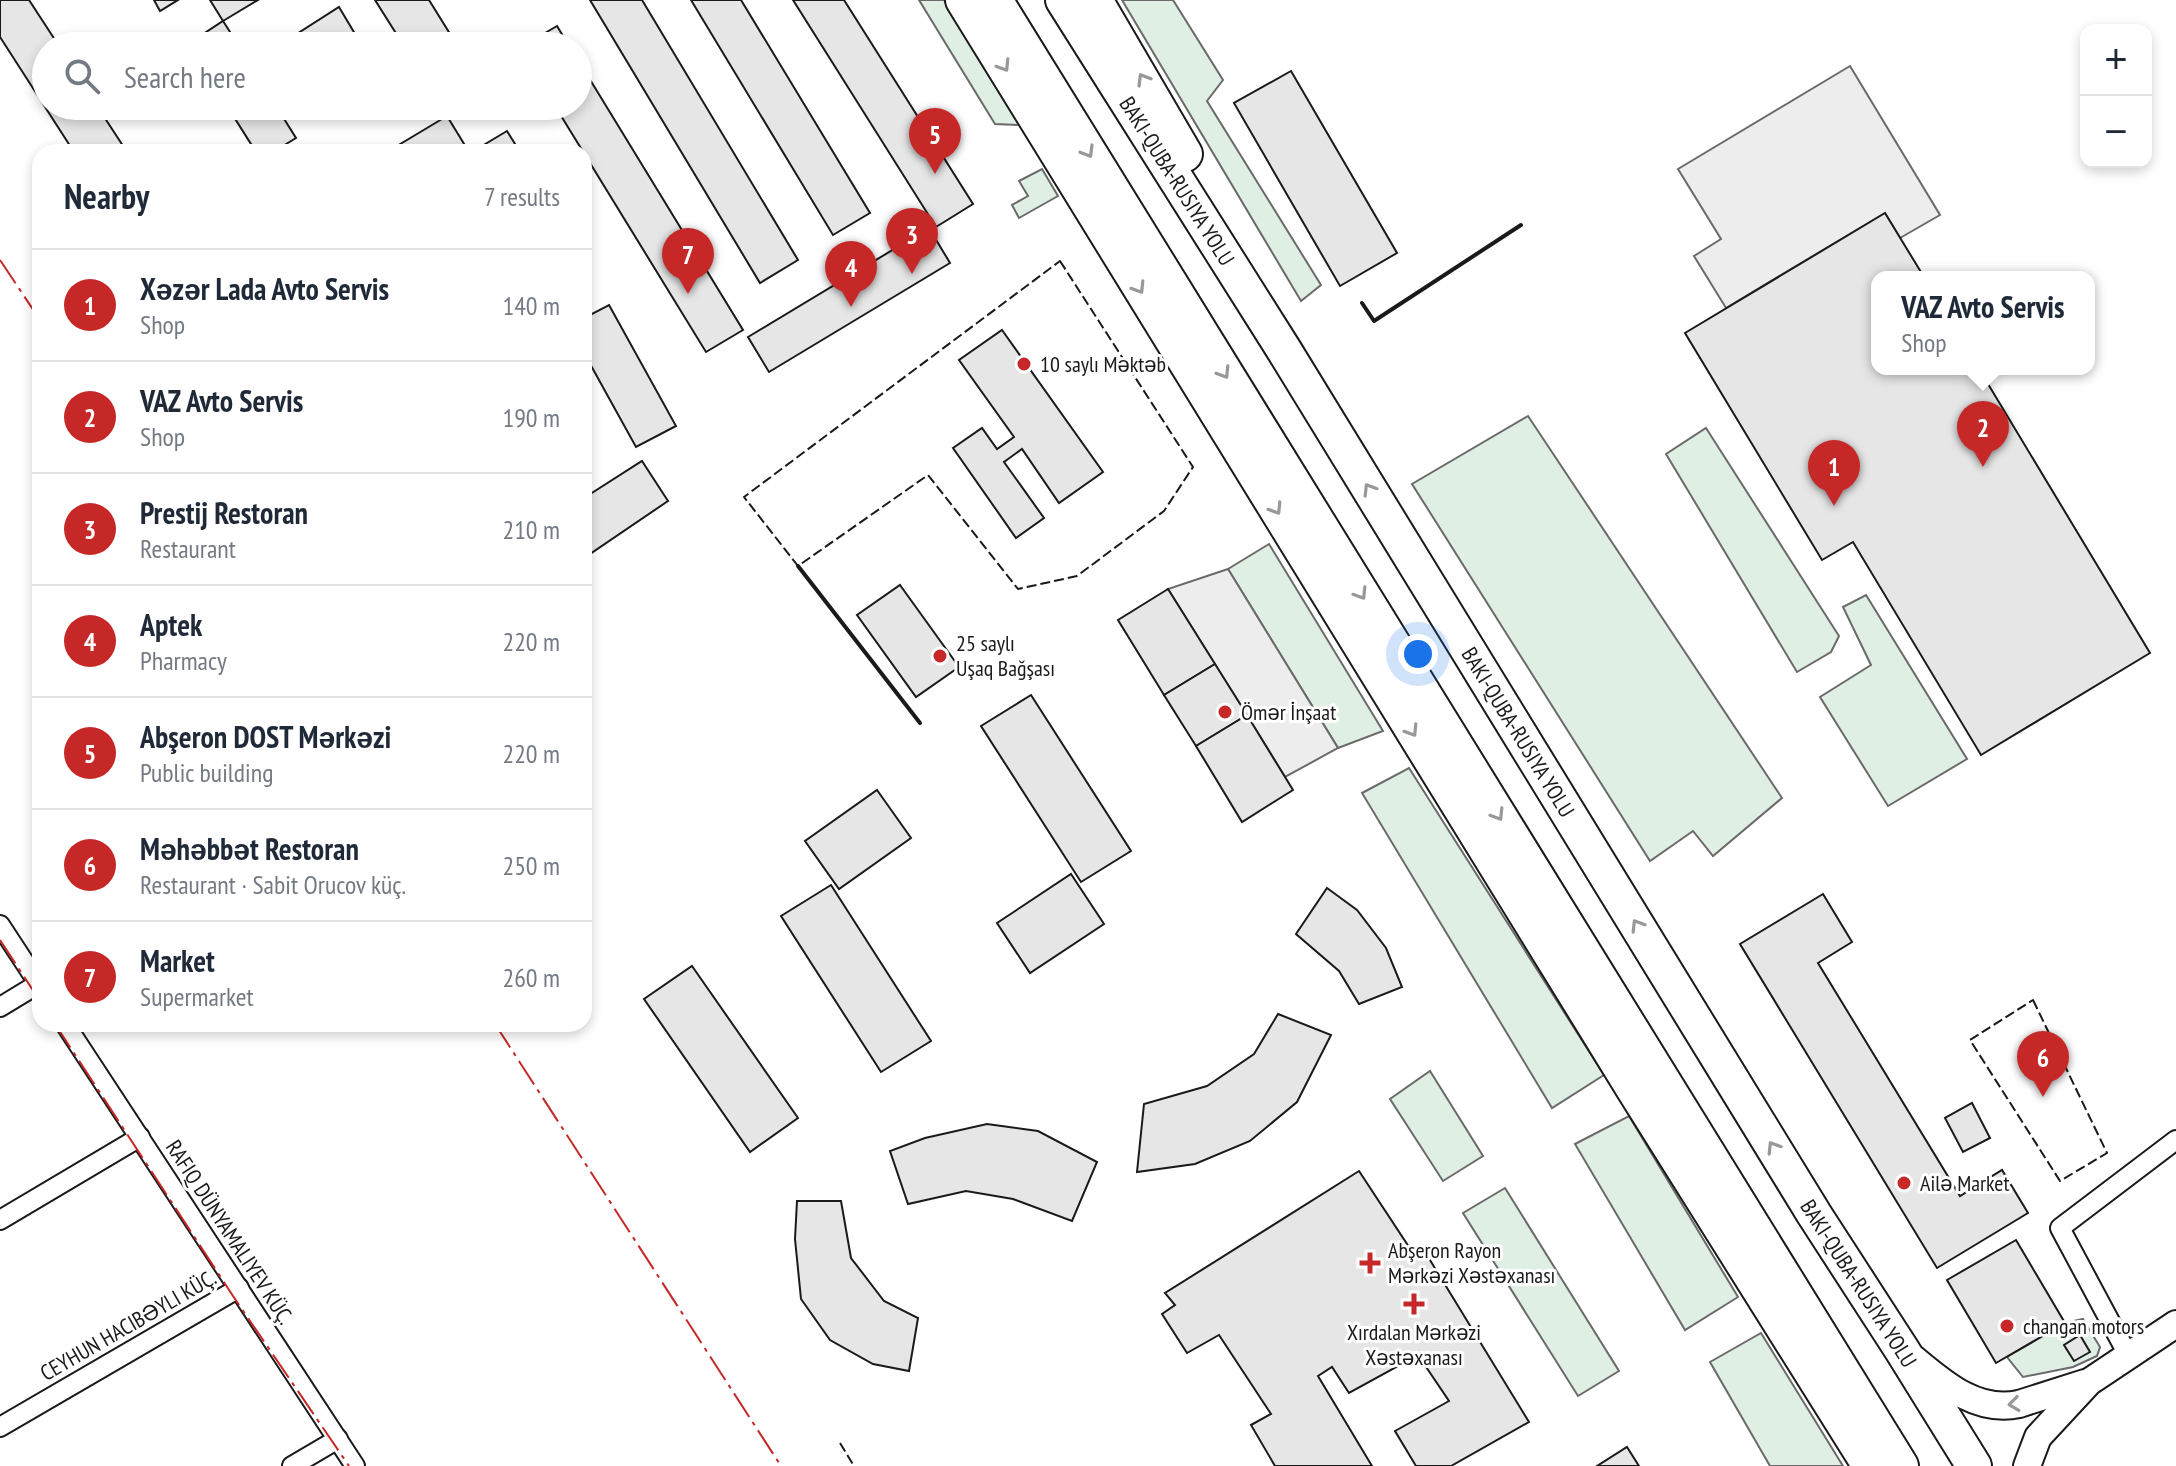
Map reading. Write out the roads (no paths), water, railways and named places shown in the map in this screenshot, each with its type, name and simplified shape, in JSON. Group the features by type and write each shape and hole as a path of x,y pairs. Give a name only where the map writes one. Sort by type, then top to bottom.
{"highway":[{"path":"963,0 1633,1088 1870,1466"},
{"path":"995,0 1901,1466"},
{"path":"1063,0 1267,323 1814,1214 1974,1466"},
{"path":"1095,0 1184,150 1267,323"}],"street":[{"path":"0,925 32,974"},
{"path":"0,1007 32,989"},
{"path":"70,1032 355,1466"},
{"path":"0,1220 140,1137"},
{"path":"2128,1355 2060,1228 2176,1140"},
{"path":"0,1427 239,1288"},
{"path":"2027,1466 2038,1437 2089,1382 2176,1324"},
{"path":"1902,1350 1963,1396 1990,1404 2019,1404 2089,1382"},
{"path":"292,1466 338,1439"}],"place":[{"name":"Abşeron DOST Mərkəzi","path":"935,174"},
{"name":"Prestij Restoran","path":"912,274"},
{"name":"Market","path":"688,294"},
{"name":"Aptek","path":"851,307"},
{"name":"10 saylı Məktəb","path":"1024,364"},
{"name":"VAZ Avto Servis","path":"1983,467"},
{"name":"Xəzər Lada Avto Servis","path":"1834,506"},
{"name":"25 saylı Uşaq Bağşası","path":"940,656"},
{"name":"Ömər İnşaat","path":"1225,712"},
{"name":"Məhəbbət Restoran","path":"2043,1097"},
{"name":"Ailə Market","path":"1904,1183"},
{"name":"Abşeron Rayon Mərkəzi Xəstəxanası","path":"1370,1263"},
{"name":"Xırdalan Mərkəzi Xəstəxanası","path":"1414,1304"},
{"name":"changan motors","path":"2007,1326"}]}
